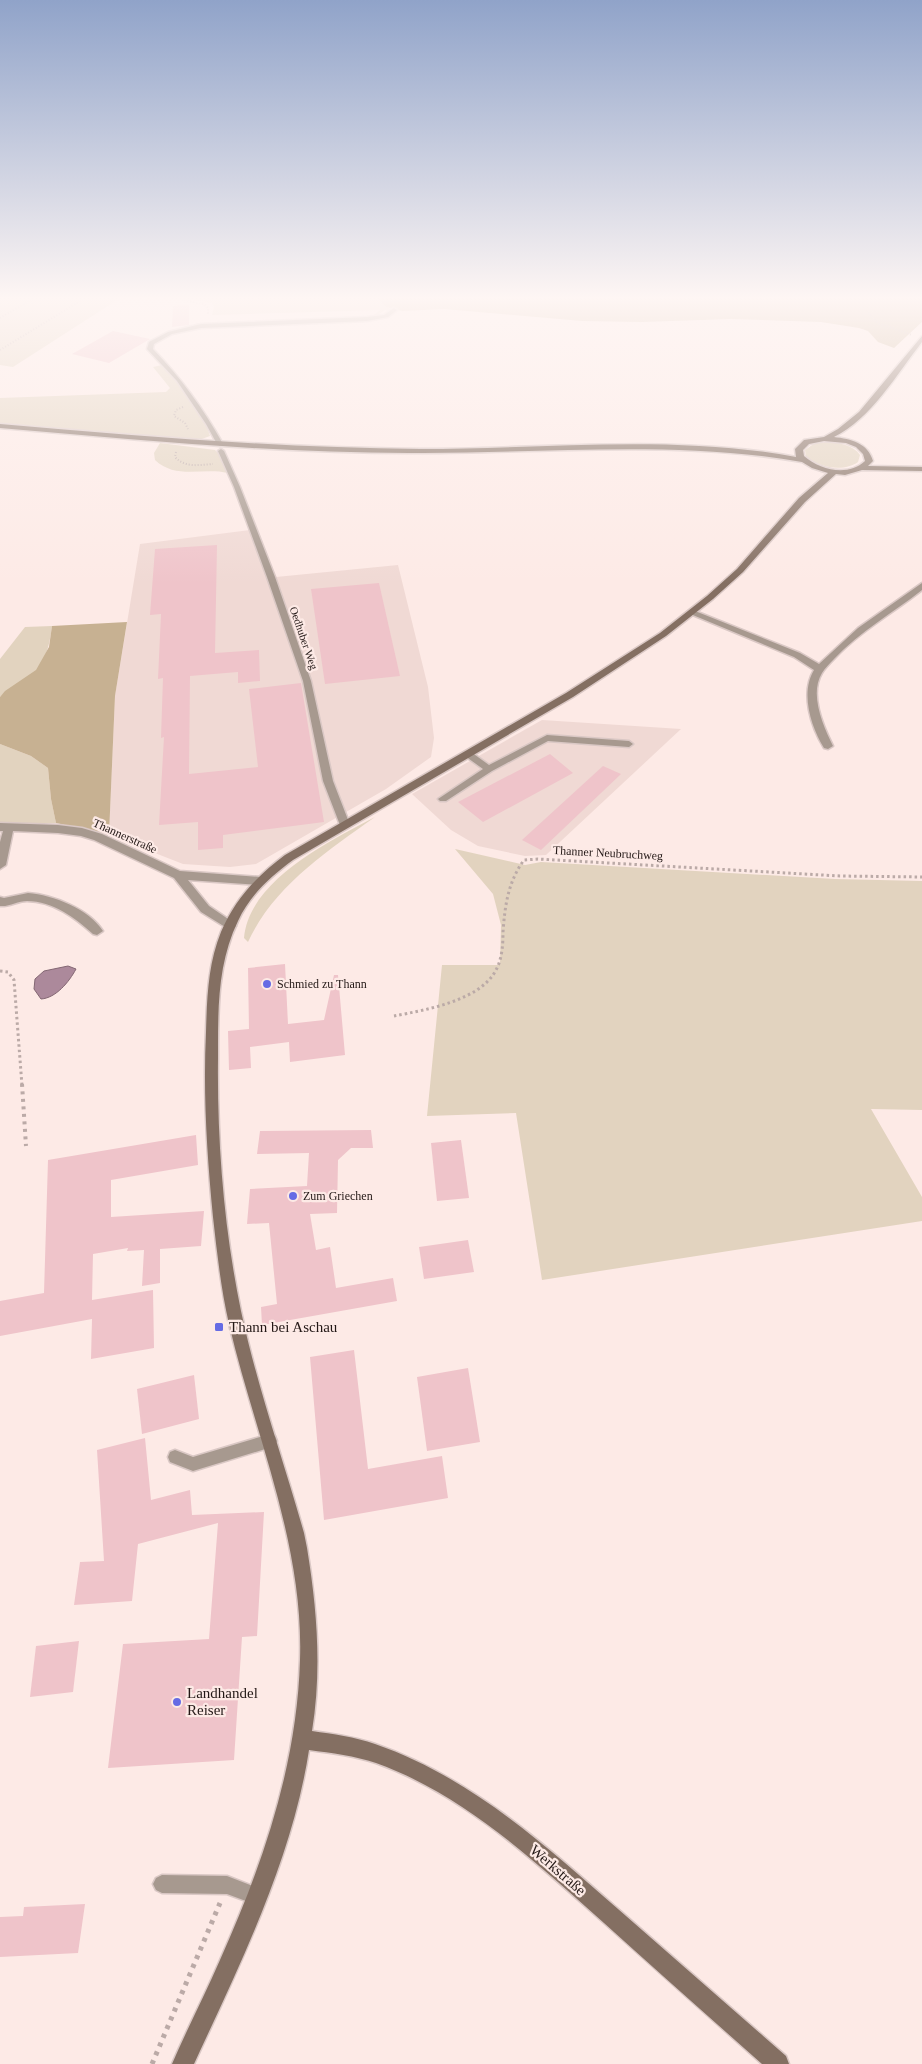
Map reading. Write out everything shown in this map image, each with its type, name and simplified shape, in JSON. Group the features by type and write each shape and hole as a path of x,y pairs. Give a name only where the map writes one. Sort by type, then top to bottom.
{"main road":[{"path":"748,452 800,447 807,442 834,436 862,414 880,391"},
{"path":"856,445 853,441 853,434 862,414"},
{"path":"0,426 220,448 374,450 606,448 748,452 802,460"},
{"path":"824,439 841,440 856,445 865,450 869,456 887,463 922,468"},
{"path":"800,447 798,454 810,472 807,493"},
{"path":"861,468 866,465 869,456"},
{"path":"810,472 836,472 861,468 922,468"},
{"path":"183,2064 257,1896 292,1788 302,1739 309,1658 302,1569 296,1533 237,1324 224,1254 214,1161 211,1052 215,978 220,953 230,926 243,901 260,881 278,866 632,656 692,613 736,575 807,493 836,472"},
{"name":"Werkstraße","path":"302,1739 342,1745 376,1754 435,1780 473,1802 562,1873 778,2064"}],"street":[{"path":"828,746 818,727 814,709 813,691 816,676 820,669 848,639 922,586"},
{"path":"692,613 797,655 820,669"},
{"path":"0,865 4,827"},
{"name":"Thannerstraße","path":"4,827 58,828 82,832 98,837 178,875 260,881"},
{"name":"Thannerstraße","path":"178,875 205,909 230,926"},
{"path":"0,901 2,904 27,897 49,901 68,908 84,918 97,931"}],"lane":[{"name":"Oedhuber Weg","path":"187,391 209,424 272,577 307,682 328,781 345,825"},
{"path":"443,800 489,769 547,738 629,744"},
{"path":"468,754 489,769"},
{"path":"175,1457 193,1464 270,1441"},
{"path":"162,1884 227,1885 257,1896"}],"path":[{"path":"186,434 188,428 174,416 174,413 181,408 195,404"},
{"path":"178,449 175,457 181,463 193,466 226,463"},
{"name":"Thanner Neubruchweg","path":"394,1016 445,1005 486,982 495,972 502,954 509,885 514,873 524,860 538,858 840,876 922,877"},
{"path":"0,970 8,972 14,980 26,1146"},
{"path":"152,2064 227,1885"}],"shaded area":[{"path":"184,391 202,418 210,436 199,440 0,423 0,398"},
{"path":"829,442 842,444 854,449 860,455 858,462 839,468 818,464 806,457 805,450 815,443"},
{"path":"160,443 215,450 219,454 228,473 172,470 155,460 154,453"},
{"path":"257,529 276,577 398,565 428,687 434,738 431,757 386,789 256,864 230,867 183,864 109,835 115,696 140,544"},
{"path":"127,622 115,696 109,835 56,823 48,768 31,756 0,744 0,697 5,691 36,670 49,647 52,626"},
{"path":"52,626 47,650 40,666 32,675 0,697 0,659 25,627"},
{"path":"542,720 681,729 546,855 525,856 478,846 451,830 412,794"},
{"path":"0,744 31,756 48,768 56,823 0,823"},
{"path":"375,817 338,843 303,872 272,904 248,942 244,938 249,917 260,898 276,881 294,865 315,851"},
{"path":"455,849 525,865 541,862 835,879 922,881 922,1110 871,1109 922,1197 922,1221 542,1280 516,1113 427,1116 442,965 500,965 501,925 493,894"},
{"path":"68,966 76,969 66,984 52,996 41,999 34,989 35,979 44,971"}],"building":[{"path":"217,545 215,653 259,650 260,681 238,683 238,672 190,676 189,774 258,767 249,689 301,683 324,822 223,835 223,848 198,850 198,822 159,825 164,737 161,738 163,678 158,679 161,614 150,615 155,549"},
{"path":"379,583 400,676 325,684 311,589"},
{"path":"550,754 573,773 483,822 458,802"},
{"path":"603,766 621,774 541,850 522,840"},
{"path":"285,964 288,1024 324,1020 334,975 338,975 345,1055 290,1062 289,1042 250,1047 251,1068 229,1070 228,1031 249,1029 248,968"},
{"path":"371,1130 373,1148 351,1148 338,1160 337,1213 310,1214 316,1250 330,1247 336,1288 393,1278 397,1301 262,1325 261,1307 277,1304 269,1223 247,1224 250,1189 307,1186 309,1153 257,1154 260,1131"},
{"path":"196,1135 198,1165 111,1180 111,1217 204,1211 201,1246 160,1249 160,1283 142,1286 144,1250 127,1251 128,1248 93,1254 92,1300 153,1290 154,1348 91,1359 92,1319 0,1336 0,1301 44,1293 48,1160"},
{"path":"461,1140 469,1198 437,1201 431,1143"},
{"path":"468,1240 474,1272 424,1279 419,1247"},
{"path":"354,1350 368,1469 442,1456 448,1498 324,1520 310,1357"},
{"path":"468,1368 480,1442 427,1451 417,1377"},
{"path":"194,1375 199,1419 142,1434 137,1389"},
{"path":"145,1438 151,1500 190,1490 192,1515 264,1512 257,1636 242,1637 234,1760 108,1768 123,1644 209,1639 218,1523 138,1544 132,1601 74,1605 80,1562 104,1561 97,1450"},
{"path":"79,1641 73,1692 30,1697 36,1646"},
{"path":"85,1904 78,1953 0,1957 0,1917 23,1916 24,1907"}],"place":[{"name":"Schmied zu Thann","path":"267,984"},
{"name":"Zum Griechen","path":"293,1196"},
{"name":"Thann bei Aschau","path":"219,1327"},
{"name":"Landhandel Reiser","path":"177,1702"}]}
